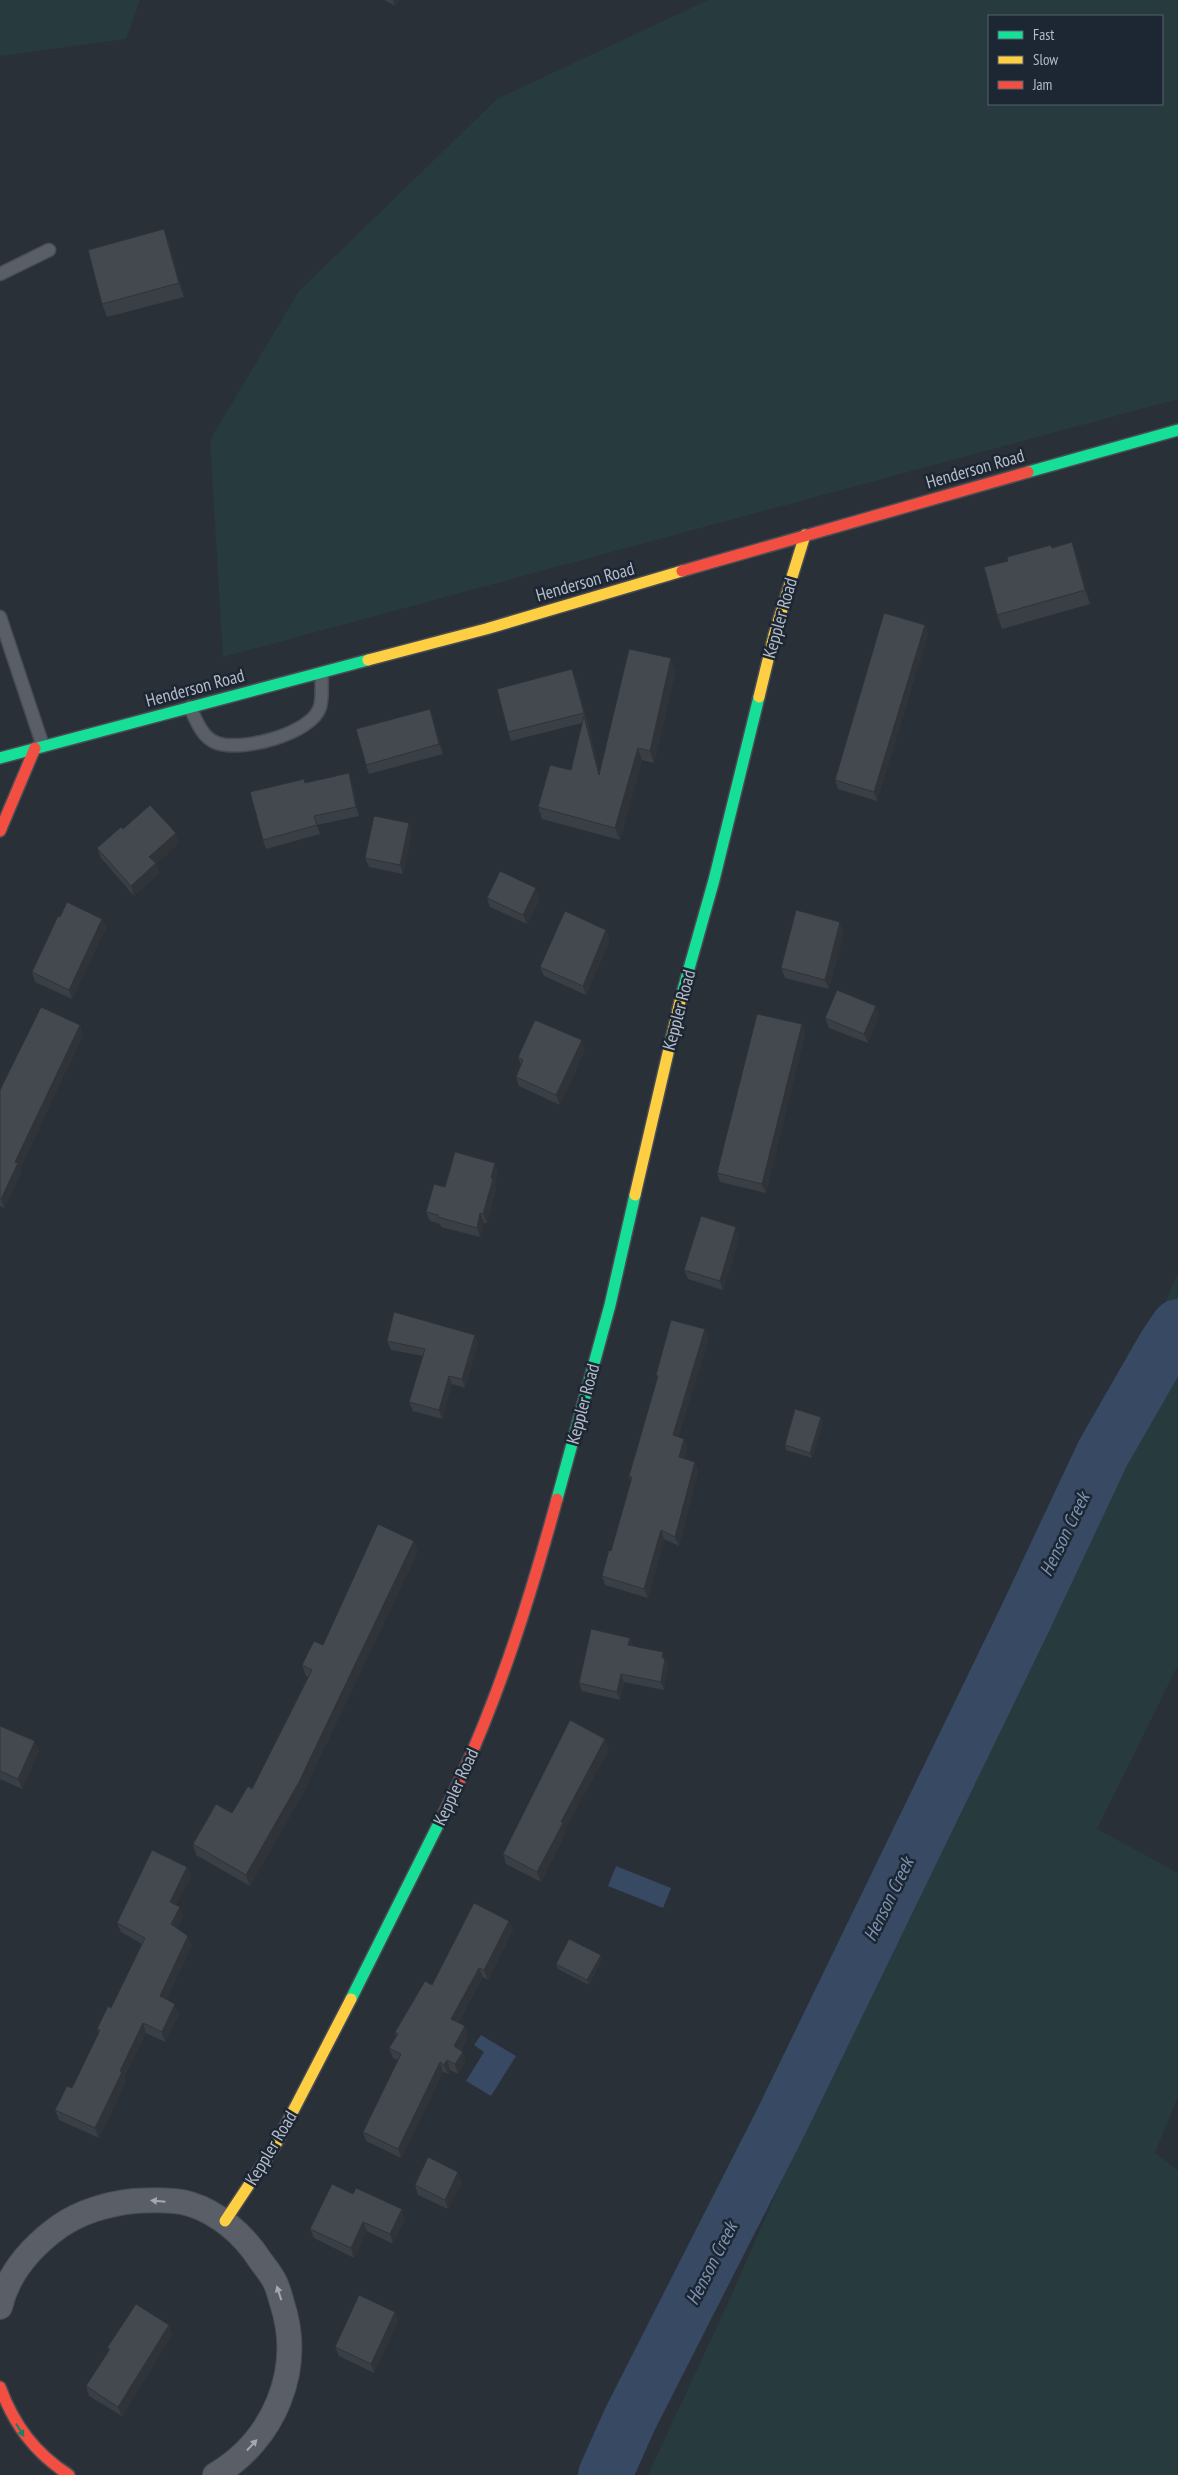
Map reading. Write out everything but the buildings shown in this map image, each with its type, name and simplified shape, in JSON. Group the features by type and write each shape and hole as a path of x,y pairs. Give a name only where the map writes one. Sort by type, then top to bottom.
{"street":[{"name":"Henderson Road","path":"0,758 486,629 805,535 1178,430"},
{"name":"Keppler Road","path":"226,2221 276,2144 465,1772 517,1637 541,1559 610,1305 672,1031 714,880 774,635 805,535"},
{"path":"0,831 39,747"},
{"path":"0,2307 8,2267 40,2240 72,2217 110,2204 149,2200 188,2204 226,2221 254,2250 276,2283 288,2320 290,2360 281,2399 262,2434 235,2463 215,2475"},
{"path":"0,2387 8,2410 26,2440 52,2465 69,2475"}],"lane":[{"path":"0,274 49,250"},
{"path":"0,617 39,747"},
{"path":"190,707 204,734 217,744 238,746 269,741 305,727 320,708 322,673"}],"green space":[{"path":"0,0 140,0 126,39 0,56"},
{"path":"708,0 1178,0 1178,399 223,657 210,440 299,291 497,99"},
{"path":"1178,1273 1178,1665 1097,1829 1178,1873 1178,2096 1155,2153 1178,2170 1178,2475 648,2475 733,2292"}],"water":[{"path":"616,1866 671,1888 663,1908 608,1886"},
{"path":"481,2035 516,2056 491,2096 466,2081 484,2052 474,2045"}],"waterway":[{"name":"Henson Creek","path":"605,2475 630,2419 781,2122 1024,1621 1103,1453 1165,1345 1178,1326"}],"traffic: fast":[{"path":"1028,472 1178,430"},
{"path":"0,758 368,660"},
{"path":"681,997 714,880 759,697"},
{"path":"557,1499 610,1305 635,1195"},
{"path":"351,1999 444,1813"}],"traffic: slow":[{"path":"759,697 774,635 805,535"},
{"path":"368,660 486,629 682,571"},
{"path":"635,1195 681,997"},
{"path":"225,2221 276,2144 351,1999"}],"traffic: jam":[{"path":"682,571 1028,472"},
{"path":"0,831 35,748"},
{"path":"444,1813 479,1737 494,1698 522,1619 557,1499"},
{"path":"0,2387 12,2414 27,2437 36,2448 69,2475"}]}
